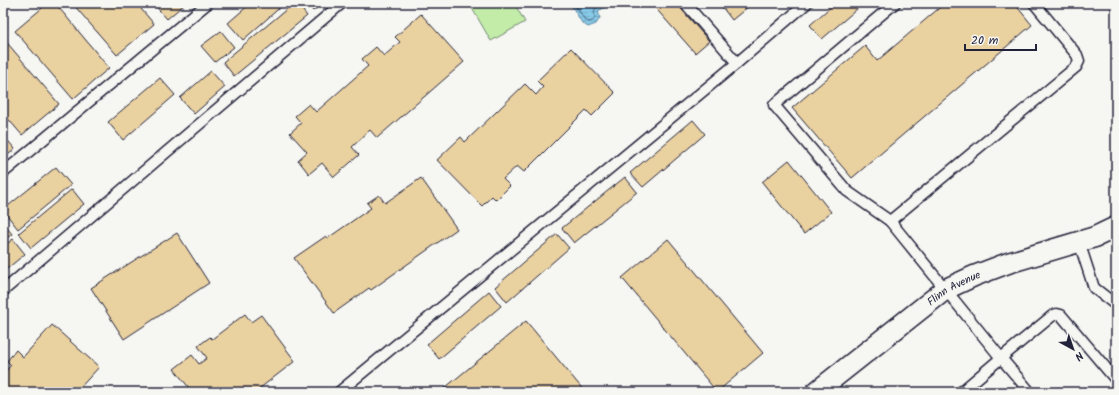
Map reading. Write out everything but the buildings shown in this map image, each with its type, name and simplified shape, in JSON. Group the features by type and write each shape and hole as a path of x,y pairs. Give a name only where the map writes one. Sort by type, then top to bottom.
{"street":[{"name":"Flinn Avenue","path":"817,392 946,289 1008,263 1095,237 1116,228"}],"lane":[{"path":"3,173 208,3"},
{"path":"3,291 342,3"},
{"path":"685,3 737,63"},
{"path":"339,392 737,63 807,3"},
{"path":"895,3 774,105 847,191 890,221 1030,392"},
{"path":"890,221 1076,67 1079,61 1077,55 1034,3"},
{"path":"1079,242 1094,288 1116,305"},
{"path":"961,392 1052,316 1057,314 1061,316 1116,380"}],"green space":[{"path":"469,3 514,3 525,22 491,41"}],"water":[{"path":"570,3 613,3 598,11 600,18 596,24 588,27 582,23"}]}
